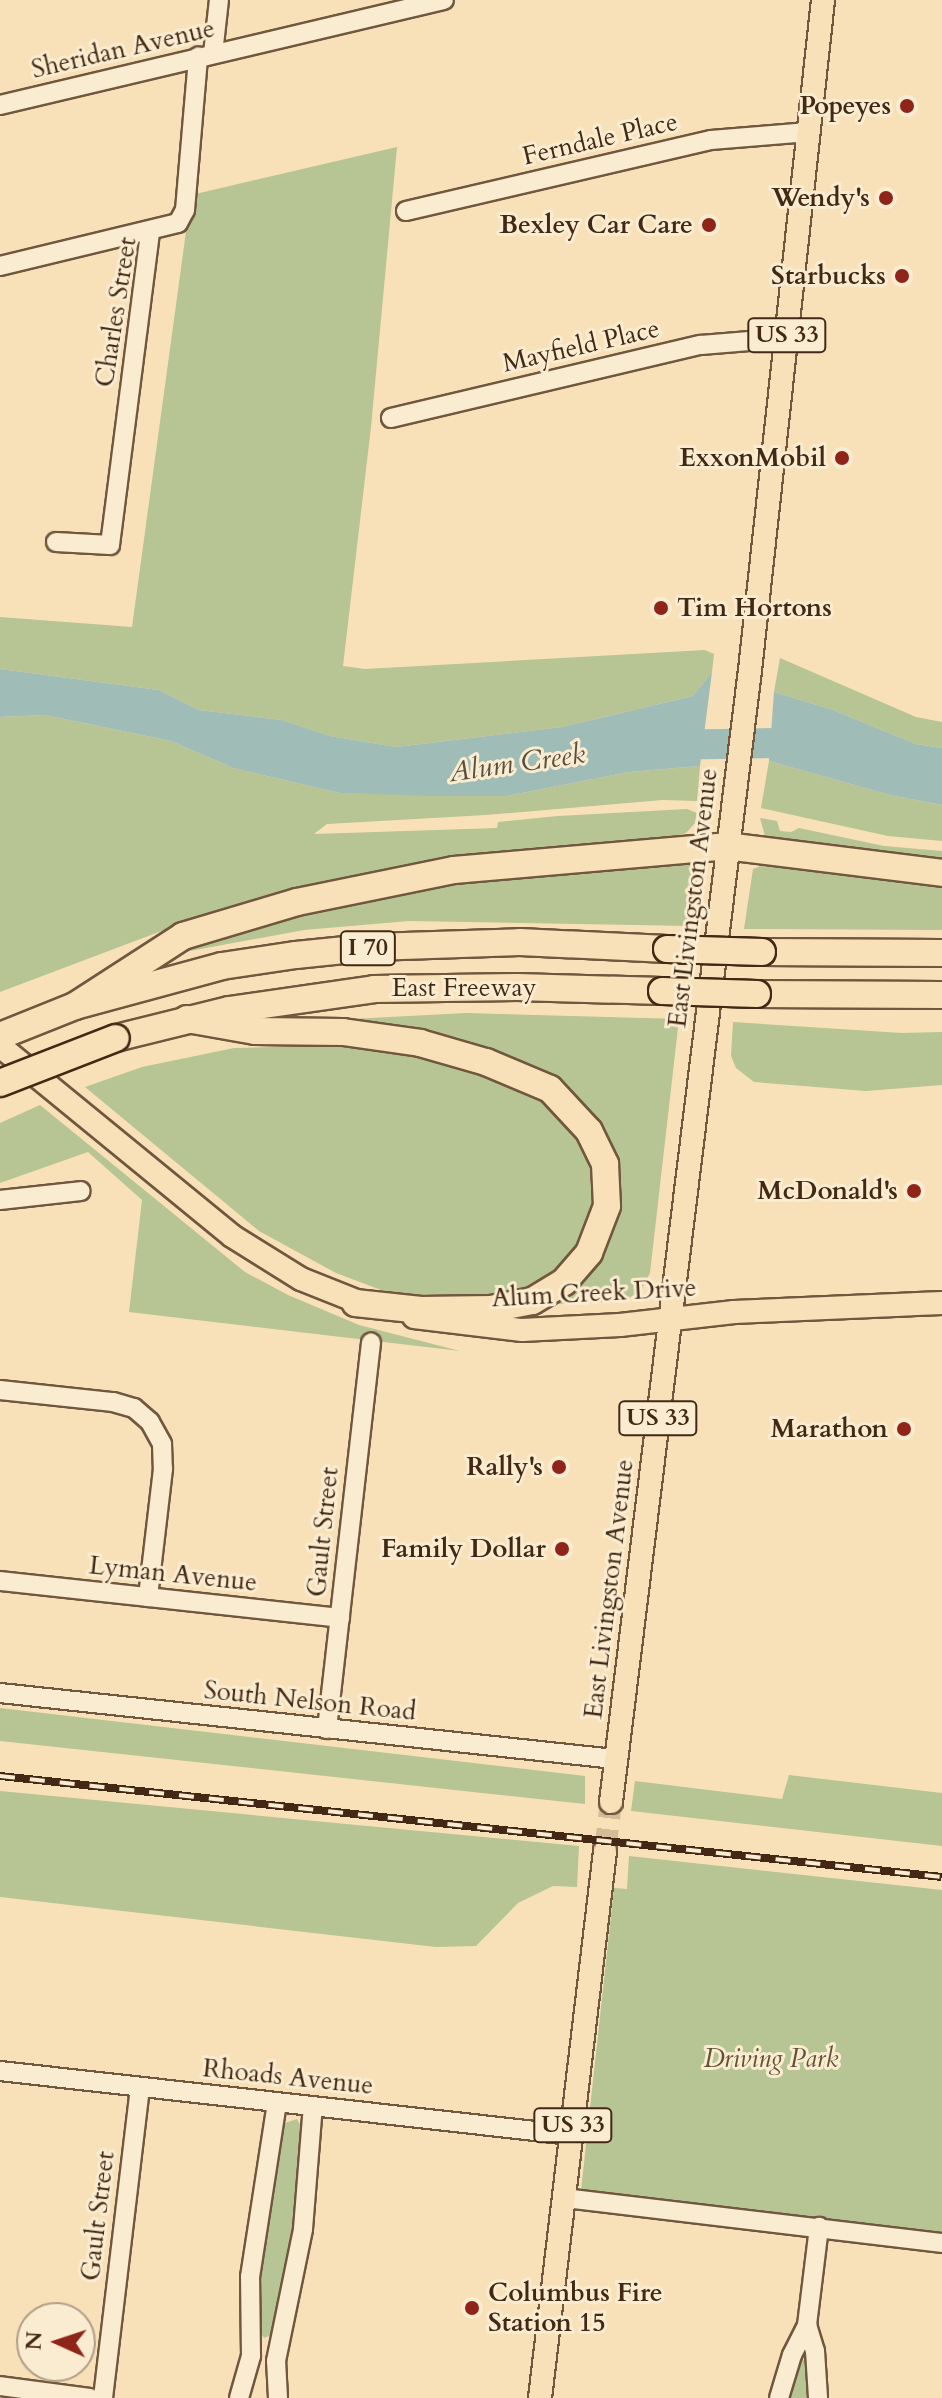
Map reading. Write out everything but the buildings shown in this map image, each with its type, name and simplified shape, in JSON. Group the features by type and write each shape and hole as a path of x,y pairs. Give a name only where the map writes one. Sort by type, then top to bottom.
{"highway":[{"path":"75,1006 183,936 297,902 454,870 726,846 942,873"},
{"name":"East Freeway","path":"0,1036 75,1006 222,966 373,947 520,942 762,952 942,953"},
{"name":"East Freeway","path":"0,1083 116,1038 187,1019 276,1002 374,989 517,987 757,994 942,995"},
{"path":"187,1019 255,1031 343,1032 420,1043 460,1054 521,1075 550,1089 589,1131 605,1164 607,1206 589,1253 564,1282 532,1301 491,1309 421,1310 355,1303"}],"main road":[{"name":"East Livingston Avenue","path":"611,1802 750,670 823,0"},
{"name":"Alum Creek Drive","path":"0,1046 232,1236 290,1273 355,1303 435,1322 522,1330 734,1312 942,1303"},
{"name":"US 33","path":"540,2398 605,1851"}],"street":[{"name":"Charles Street","path":"56,542 110,545 150,231 178,223 185,210 206,56 219,0"},
{"name":"Sheridan Avenue","path":"0,105 444,0"},
{"name":"Ferndale Place","path":"406,211 711,140 809,132"},
{"path":"0,266 150,231"},
{"name":"Mayfield Place","path":"391,418 701,345 786,338"},
{"path":"0,1200 81,1191"},
{"name":"Gault Street","path":"327,1729 371,1342"},
{"path":"0,1390 113,1402 134,1408 150,1422 162,1444 163,1469 148,1597"},
{"name":"Lyman Avenue","path":"0,1581 340,1618"},
{"name":"South Nelson Road","path":"0,1693 615,1759"},
{"name":"Rhoads Avenue","path":"0,2071 571,2135"},
{"name":"Gault Street","path":"103,2398 140,2087"},
{"path":"239,2398 251,2356 250,2277 260,2194 277,2102"},
{"path":"278,2398 276,2361 303,2229 313,2106"},
{"path":"564,2198 942,2243"},
{"path":"779,2398 792,2355 807,2325 819,2227"},
{"path":"807,2325 815,2351 818,2398"},
{"path":"0,2386 90,2398"}],"green space":[{"path":"397,147 371,427 343,666 365,669 705,650 714,654 712,672 693,696 562,727 396,747 330,736 282,720 199,710 159,690 0,669 0,617 132,627 191,195"},
{"path":"780,658 916,717 942,722 942,748 916,744 833,710 774,692"},
{"path":"45,715 171,741 233,768 340,793 507,796 629,772 700,766 697,801 663,800 327,824 314,834 497,828 498,822 558,816 687,809 697,813 695,823 686,833 659,842 500,853 412,865 277,893 172,927 0,992 0,717"},
{"path":"769,761 890,795 942,805 942,841 888,836 761,808"},
{"path":"760,818 777,821 780,831 791,832 799,828 884,846 942,851 942,860 774,842 765,836"},
{"path":"684,862 699,869 690,926 409,921 304,930 179,953 176,947 402,887"},
{"path":"761,866 942,883 942,930 744,929 753,869"},
{"path":"466,1013 679,1019 650,1273 641,1290 625,1301 557,1304 554,1298 613,1221 582,1106 351,1024 351,1019"},
{"path":"733,1022 902,1033 942,1032 942,1085 866,1091 754,1082 736,1068 731,1056"},
{"path":"343,1045 426,1056 462,1065 540,1097 577,1133 587,1154 592,1178 591,1221 568,1267 530,1295 426,1299 381,1290 336,1273 259,1231 85,1087 142,1067 234,1048"},
{"path":"40,1105 245,1272 288,1295 359,1325 460,1351 129,1312 142,1200 88,1152 0,1183 0,1123"},
{"path":"0,1708 585,1776 585,1804 0,1741"},
{"path":"789,1775 942,1793 942,1846 631,1811 635,1781 782,1799"},
{"path":"0,1791 579,1846 577,1887 553,1886 518,1903 476,1946 436,1947 0,1897"},
{"name":"Driving Park","path":"629,1856 942,1890 942,2232 581,2191 614,1888 627,1889"},
{"path":"297,2119 304,2132 296,2229 274,2334 264,2338 258,2329 254,2278 282,2124"},
{"path":"796,2359 804,2360 808,2370 810,2398 785,2398"}],"water":[{"path":"0,669 159,690 199,710 282,720 330,736 396,747 562,727 693,696 712,672 700,766 629,772 507,796 434,796 340,793 233,768 171,741 45,715 0,717"},
{"path":"774,692 833,710 916,744 942,748 942,805 890,795 769,761"}],"waterway":[{"name":"Alum Creek","path":"663,745 777,743 810,747"}],"tunnel":[{"path":"605,1851 611,1802"}],"railway":[{"path":"0,1776 942,1877"}],"place":[{"name":"Popeyes","path":"907,106"},
{"name":"Wendy's","path":"886,198"},
{"name":"Bexley Car Care","path":"709,225"},
{"name":"Starbucks","path":"902,276"},
{"name":"ExxonMobil","path":"842,458"},
{"name":"Tim Hortons","path":"661,608"},
{"name":"McDonald's","path":"914,1191"},
{"name":"Marathon","path":"904,1429"},
{"name":"Rally's","path":"559,1467"},
{"name":"Family Dollar","path":"562,1549"},
{"name":"Columbus Fire Station 15","path":"472,2308"}]}
